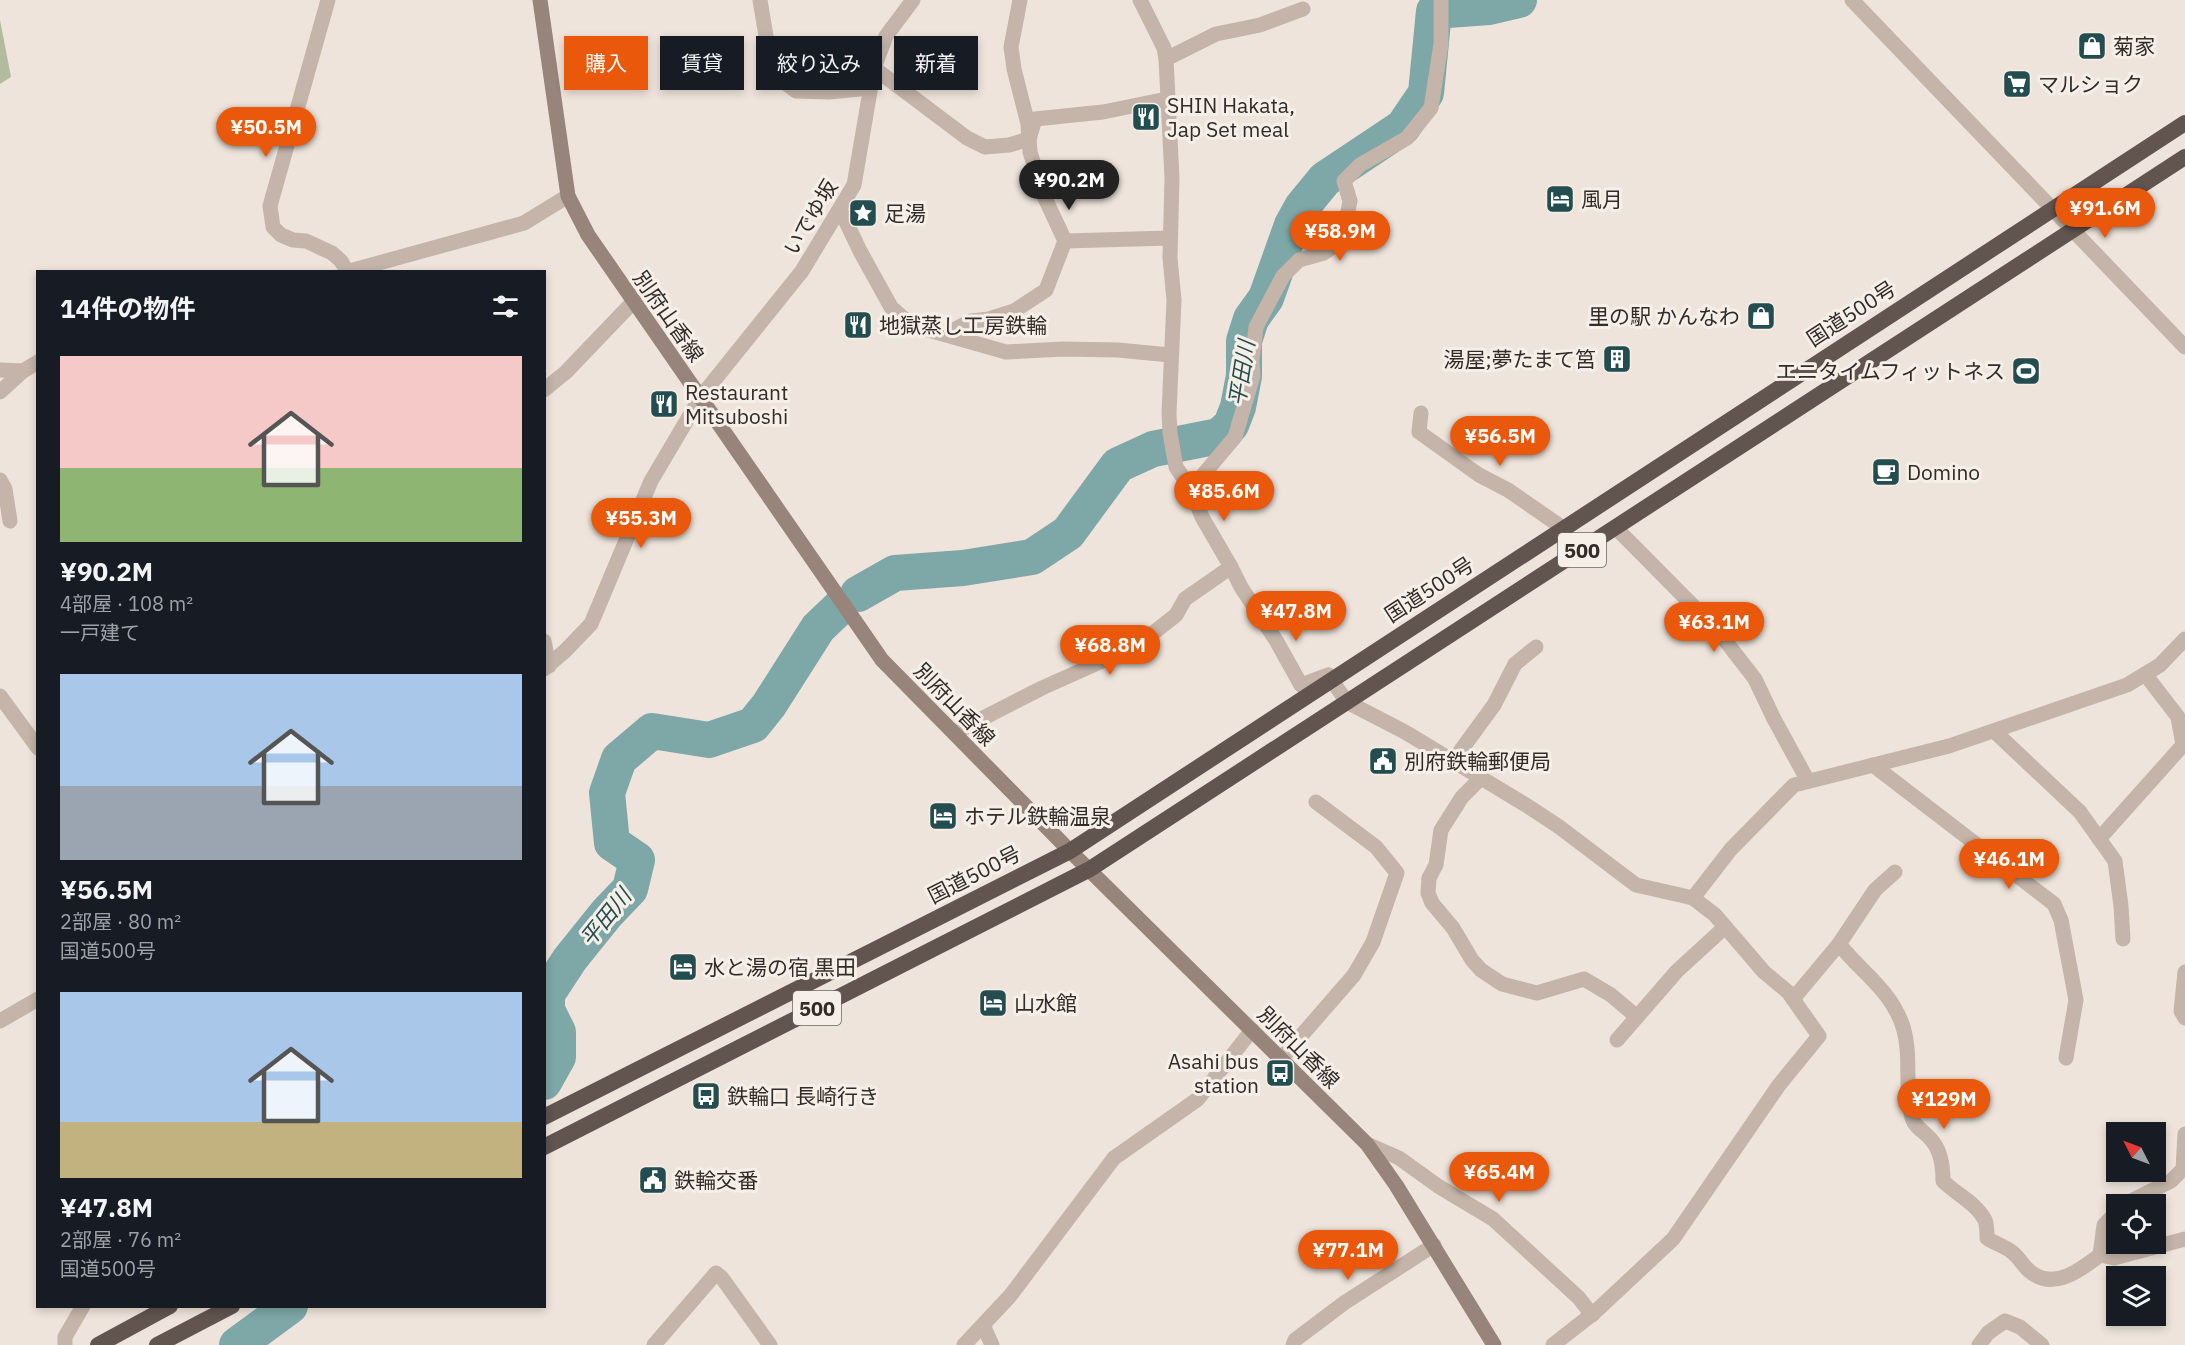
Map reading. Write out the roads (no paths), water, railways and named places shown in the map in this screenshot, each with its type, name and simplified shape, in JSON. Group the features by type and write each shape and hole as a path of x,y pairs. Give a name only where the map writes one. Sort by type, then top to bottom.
{"highway":[{"name":"国道500号","path":"546,1116 1070,850 2185,123"},
{"name":"500","path":"546,1146 1089,869 2185,158"},
{"path":"98,1345 166,1308"},
{"path":"157,1345 228,1308"}],"main road":[{"name":"別府山香線","path":"540,0 568,196 588,235 882,660 1366,1144 1396,1185 1494,1345"}],"street":[{"path":"328,0 270,206 273,227 281,235 306,242 332,254 346,270"},
{"path":"760,0 765,36"},
{"name":"いでゆ坂","path":"882,47 886,36 913,0"},
{"path":"946,334 971,321 989,319 1014,311 1046,290 1065,241 1044,196 1030,152 1028,124 1014,69 1011,47 1020,0"},
{"path":"1140,0 1164,48 1166,60 1172,178 1170,238 1174,300 1170,355 1170,433 1176,467 1191,489 1202,517 1232,567 1241,587 1301,684 1328,675 1347,702 1405,732 1558,826 1636,885 1693,898 1715,915 1764,972 1788,992 1819,1036 1779,1085 1673,1239 1592,1315 1553,1345"},
{"path":"1852,0 2185,347"},
{"path":"1191,489 1234,437 1253,376 1252,361 1256,327 1283,276 1299,260 1324,253 1338,243 1345,228 1350,201 1344,181 1360,165 1407,138 1431,108 1441,44 1442,1"},
{"path":"1166,60 1216,34 1260,25 1303,9"},
{"path":"882,74 976,143 986,147 1009,146 1029,140"},
{"path":"795,90 829,92 850,90"},
{"name":"いでゆ坂","path":"547,667 591,624 651,481 700,398 802,271 854,185 870,90"},
{"path":"1029,140 1035,119 1103,112 1167,99"},
{"path":"351,270 524,223 568,196"},
{"path":"840,209 891,307 911,326 1006,352 1063,349 1118,350 1170,355"},
{"path":"1065,241 1170,238"},
{"path":"546,388 566,372 634,302"},
{"path":"0,392 23,371 36,363"},
{"path":"0,370 23,371"},
{"path":"1421,413 1419,432 1479,475 1508,490 1563,528"},
{"path":"0,480 5,489 10,521"},
{"path":"1616,528 1717,630 1755,679 1808,781"},
{"path":"954,733 1042,688 1138,645 1176,615 1185,599 1232,567"},
{"path":"1693,898 1731,849 1794,785 1949,746 2127,685 2160,665 2185,639"},
{"path":"1453,761 1494,705 1515,664 1536,647"},
{"path":"2099,839 2183,745 2178,717 2145,674"},
{"path":"0,696 36,745"},
{"path":"1994,731 2080,812 2115,861 2123,939"},
{"path":"1873,765 2054,904 2061,920 2076,1000 2066,1058"},
{"path":"1481,778 1462,797 1441,830 1436,865 1429,878 1428,893 1432,903 1453,928 1472,960 1481,970 1502,984 1537,993 1584,979 1611,995 1637,1017"},
{"path":"1281,1059 1354,975 1373,942 1396,873 1376,847 1316,802"},
{"path":"1793,999 1839,944 1875,890 1895,872"},
{"path":"1617,1040 1677,971 1725,927"},
{"path":"1839,944 1890,999 1903,1027 1909,1070 1908,1087 1912,1120 1934,1142 1943,1168 1943,1181 1968,1201 1986,1221 1988,1239 2015,1255 2029,1272 2048,1280 2061,1279 2083,1268 2100,1255 2106,1223"},
{"path":"2185,972 2181,1011 2185,1018"},
{"path":"0,1021 36,1000"},
{"path":"964,1345 1028,1273 1114,1158 1198,1099 1252,1030"},
{"path":"2145,1194 2171,1181 2183,1169 2185,1134"},
{"path":"1366,1144 1399,1158 1438,1186 1494,1219 1579,1298 1592,1315"},
{"path":"2100,1255 2114,1258 2185,1239"},
{"path":"1293,1345 1295,1340 1344,1303 1434,1245"},
{"path":"654,1345 716,1273 771,1345"},
{"path":"63,1342 82,1308"},
{"path":"1979,1345 1989,1333 2005,1321 2020,1327 2042,1345"},
{"path":"983,1325 992,1345"}],"waterway":[{"name":"平田川","path":"858,594 895,573 963,568 1032,557 1068,533 1118,465 1153,449 1219,436 1231,425 1238,407 1244,376 1244,341 1251,319 1266,298 1292,225 1302,207 1325,179 1403,127 1426,93 1434,11 1489,7 1519,0"},
{"name":"平田川","path":"546,1078 558,1057 558,1032 547,1010 547,994 570,959 607,913 630,889 637,860 612,843 607,793 619,759 652,731 709,740 753,725 769,705 818,628 840,607"},
{"name":"平田川","path":"237,1345 287,1308"}],"place":[{"name":"菊家","path":"2092,46"},
{"name":"マルショク","path":"2017,84"},
{"name":"SHIN Hakata, Jap Set meal","path":"1146,117"},
{"name":"風月","path":"1560,199"},
{"name":"足湯","path":"863,213"},
{"name":"里の駅 かんなわ","path":"1761,316"},
{"name":"地獄蒸し工房鉄輪","path":"858,325"},
{"name":"湯屋;夢たまて筥","path":"1617,359"},
{"name":"エニタイムフィットネス","path":"2026,371"},
{"name":"Restaurant Mitsuboshi","path":"664,404"},
{"name":"Domino","path":"1886,472"},
{"name":"別府鉄輪郵便局","path":"1383,761"},
{"name":"ホテル鉄輪温泉","path":"943,816"},
{"name":"水と湯の宿 黒田","path":"683,967"},
{"name":"山水館","path":"993,1003"},
{"name":"Asahi bus station","path":"1280,1073"},
{"name":"鉄輪口 長崎行き","path":"706,1096"},
{"name":"鉄輪交番","path":"653,1180"}]}
